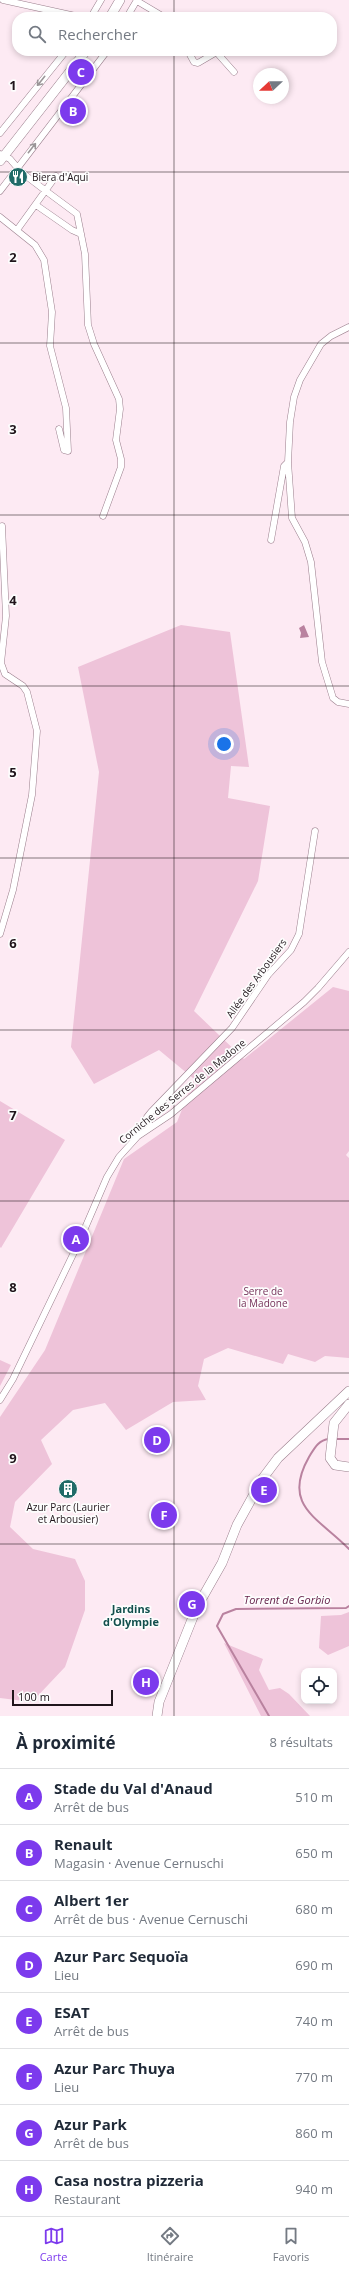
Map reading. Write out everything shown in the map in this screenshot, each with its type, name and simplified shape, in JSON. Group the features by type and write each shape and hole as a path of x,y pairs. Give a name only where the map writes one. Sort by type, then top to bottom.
{"street":[{"path":"3,0 57,12"},
{"path":"94,12 101,0"},
{"path":"113,12 120,0"},
{"path":"130,12 137,0 156,12"},
{"path":"0,133 62,56"},
{"path":"82,56 1,157 10,159 17,168 77,214 85,254 88,325 94,344 119,399 120,409 116,440 121,460 121,467 102,516"},
{"path":"0,190 103,56"},
{"path":"191,56 194,62 198,63 208,56"},
{"path":"220,56 234,72"},
{"path":"17,230 56,176"},
{"path":"36,205 72,230 81,234"},
{"path":"0,217 40,250 44,260 52,312 50,346 66,408 68,450 64,450 59,429"},
{"path":"349,327 331,336 321,344 300,380 294,397 290,422 288,462 292,518 305,542 311,562 322,662 333,698 338,702 349,704"},
{"path":"271,540 284,466 288,462"},
{"path":"0,934 13,890 32,795 37,737 34,716 27,692 23,686 5,674 1,664 6,616 2,526"},
{"name":"Allée des Arbousiers","path":"150,1128 147,1117 232,1028 268,975 291,950 299,934 314,831"},
{"name":"Corniche des Serres de la Madone","path":"0,1400 13,1379 72,1257 107,1177 129,1145 150,1128 171,1114 304,1002 349,952"},
{"path":"157,1716 159,1702 197,1607 222,1562 237,1525 263,1478 278,1458 349,1391"},
{"path":"349,1404 337,1417 332,1434 331,1447 332,1462 343,1468 349,1467"}],"green space":[{"name":"Serre de la Madone","path":"181,625 230,632 249,767 231,766 228,798 270,806 258,881 194,1011 244,1059 333,987 349,991 349,1151 346,1155 349,1158 349,1358 325,1356 315,1362 288,1354 283,1364 228,1348 204,1359 198,1386 206,1400 173,1402 126,1430 105,1403 73,1410 41,1440 52,1464 15,1502 10,1527 33,1549 75,1559 85,1581 85,1610 65,1667 32,1702 0,1698 0,1417 45,1350 124,1159 177,1122 194,1079 159,1050 94,1084 71,1047 99,772 78,667"},
{"path":"0,1101 65,1140 1,1248 0,1247"},
{"path":"0,1360 11,1365 0,1386"},
{"path":"349,1612 349,1646 328,1655 319,1648 321,1616 341,1615"},
{"path":"224,1643 263,1659 259,1670 269,1690 280,1688 289,1694 310,1716 261,1716"}],"shaded area":[{"path":"304,625 309,637 300,638 301,633 299,628"}],"waterway":[{"name":"Torrent de Gorbio","path":"329,1439 319,1443 309,1457 301,1474 299,1488 301,1499 307,1510 349,1549"},
{"name":"Torrent de Gorbio","path":"335,1439 349,1439"},
{"name":"Torrent de Gorbio","path":"269,1716 217,1626 223,1614 236,1609 346,1608 349,1606"}],"place":[{"name":"Albert 1er","path":"81,72"},
{"name":"Renault","path":"73,111"},
{"name":"Biera d'Aqui","path":"18,177"},
{"name":"Stade du Val d'Anaud","path":"76,1239"},
{"name":"Azur Parc Sequoïa","path":"157,1440"},
{"name":"Azur Parc (Laurier et Arbousier)","path":"68,1489"},
{"name":"ESAT","path":"264,1490"},
{"name":"Azur Parc Thuya","path":"164,1515"},
{"name":"Azur Park","path":"192,1604"},
{"name":"Casa nostra pizzeria","path":"146,1682"}],"district":[{"name":"Jardins d'Olympie","path":"131,1615"}]}
